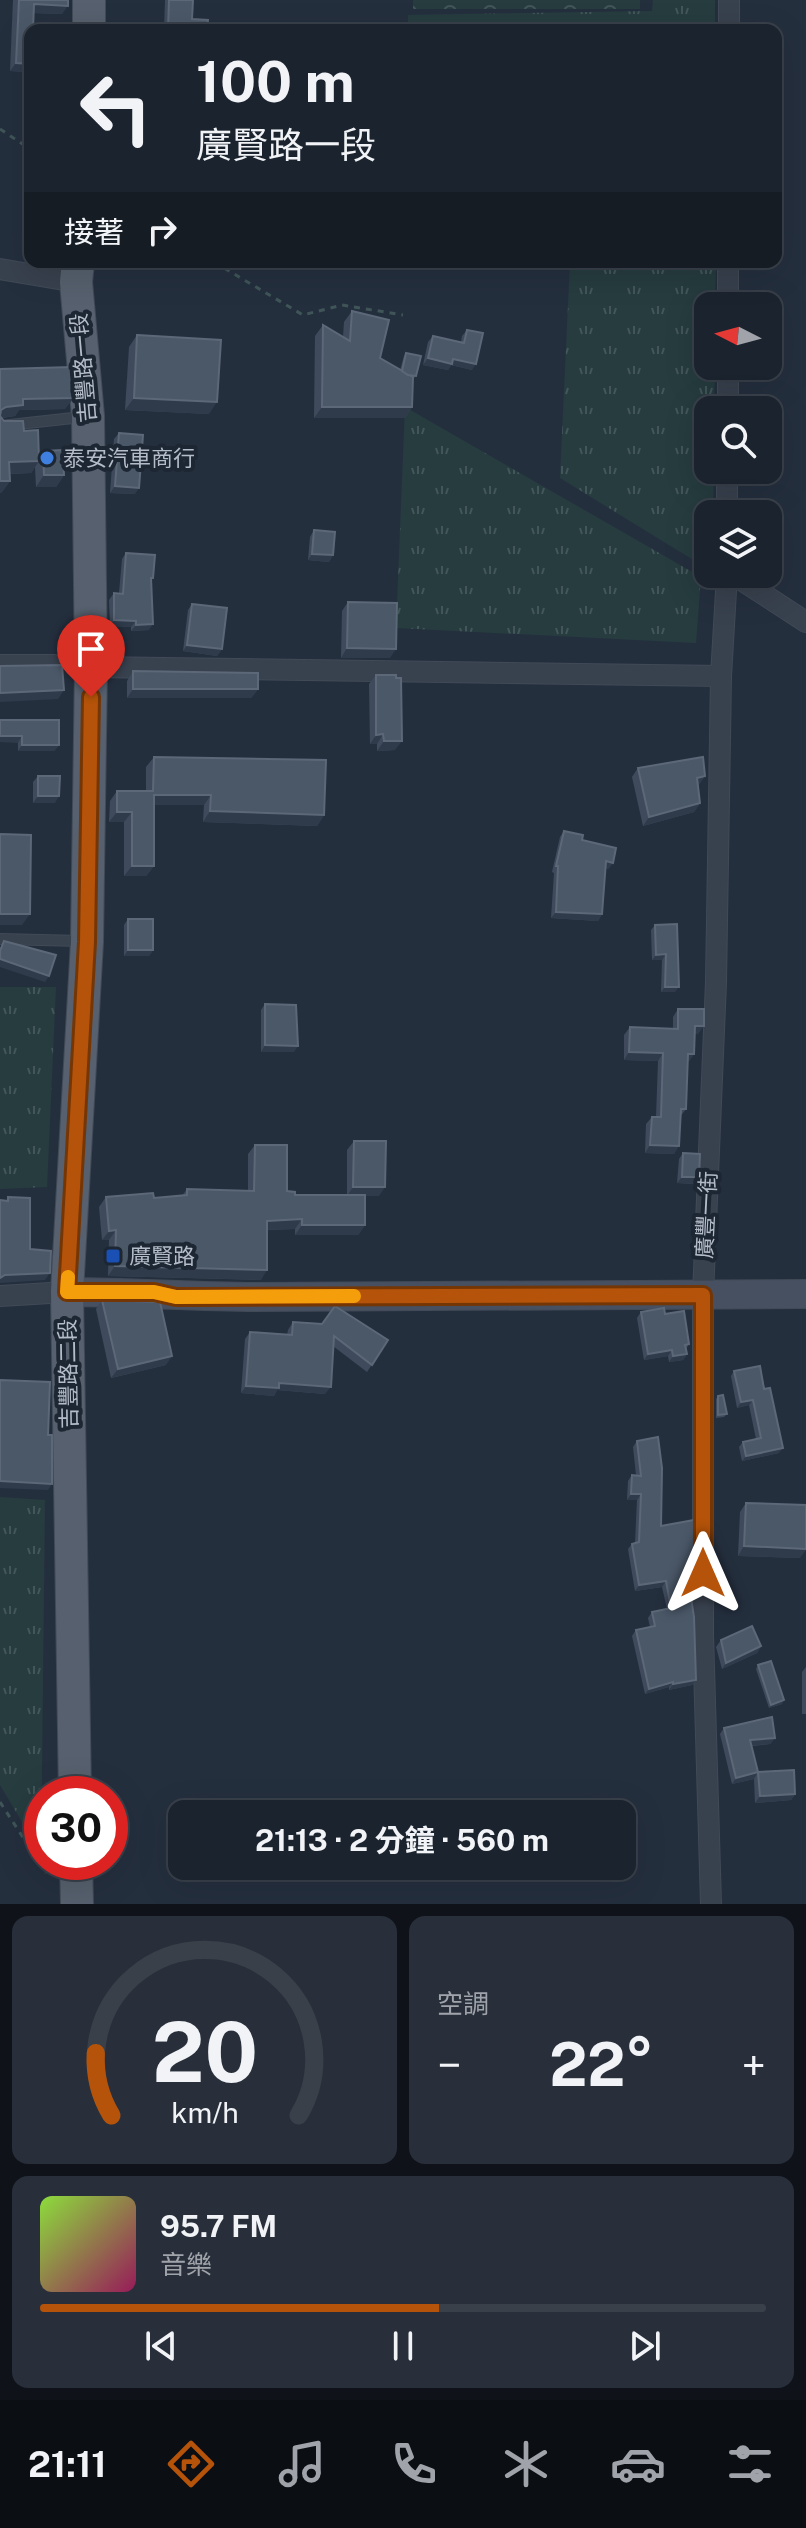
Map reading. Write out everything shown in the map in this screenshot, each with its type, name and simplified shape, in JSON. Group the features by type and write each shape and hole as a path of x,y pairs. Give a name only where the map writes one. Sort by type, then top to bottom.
{"main road":[{"path":"89,0 89,24"},
{"name":"吉豐路一段","path":"77,272 88,416 91,667"},
{"name":"吉豐路二段","path":"75,1776 67,1292 87,942 91,667"},
{"path":"76,1880 77,1904"}],"street":[{"path":"729,0 729,24"},
{"path":"728,268 728,292"},
{"path":"0,269 77,272"},
{"name":"廣豐一街","path":"711,1904 703,1634 703,1295 716,982 721,676 728,588"},
{"path":"751,588 806,622"},
{"path":"91,667 721,676"},
{"path":"0,1296 67,1292 154,1292 176,1297 806,1294"}],"lane":[{"path":"0,426 68,421 88,416"},
{"path":"0,660 54,660 91,667"},
{"path":"0,939 87,942"}],"path":[{"path":"0,129 24,145"},
{"path":"224,268 303,315 342,305 403,315"},
{"path":"0,1802 24,1839"}],"green space":[{"path":"413,0 640,0 640,9 413,9"},
{"path":"653,0 715,0 715,24 408,24 408,15 652,11"},
{"path":"570,268 716,268 715,292 694,292 694,380 715,380 714,396 694,396 694,484 714,484 713,500 694,500 694,560 560,478"},
{"path":"405,407 694,573 694,588 700,588 696,643 396,628"},
{"path":"0,987 56,987 47,1187 0,1189"},
{"path":"0,1497 45,1500 42,1776 24,1776 24,1825 0,1785"}],"building":[{"path":"19,0 68,0 68,6 34,4 33,24 24,24 24,64 16,63"},
{"path":"169,0 193,0 192,19 208,20 208,24 168,24"},
{"path":"352,311 389,320 380,358 413,377 412,407 322,407 323,325 350,341"},
{"path":"467,330 483,333 476,364 453,359 452,364 428,358 433,336 464,343"},
{"path":"137,335 221,340 217,402 134,398"},
{"path":"406,353 421,356 416,376 402,371"},
{"path":"72,367 74,398 23,399 23,405 6,407 1,410 0,416 0,369"},
{"path":"0,416 4,421 23,421 24,431 38,430 39,461 9,462 10,481 0,481"},
{"path":"119,433 143,435 139,488 115,486"},
{"path":"63,450 64,475 44,475 43,451"},
{"path":"314,530 335,532 333,555 312,554"},
{"path":"126,553 155,555 151,578 153,624 136,625 136,621 114,620 114,593 123,594"},
{"path":"348,602 397,603 396,649 347,648"},
{"path":"192,604 227,608 222,649 187,645"},
{"path":"62,665 64,690 0,693 0,666"},
{"path":"133,671 258,673 258,689 133,689"},
{"path":"376,675 401,678 402,741 384,741 383,734 376,735"},
{"path":"0,720 59,720 59,745 22,745 22,736 0,736"},
{"path":"154,757 326,760 324,815 210,811 211,795 154,795 154,866 132,866 132,812 117,812 117,791 153,791"},
{"path":"703,757 705,776 697,778 700,803 649,817 638,768"},
{"path":"38,776 60,776 59,796 38,796"},
{"path":"564,831 583,835 582,840 616,848 613,863 606,861 602,914 556,912 556,866"},
{"path":"0,834 31,835 30,914 0,914"},
{"path":"128,919 153,919 153,950 128,950"},
{"path":"677,924 679,987 665,987 666,954 656,955 655,925"},
{"path":"4,941 56,955 49,976 0,959"},
{"path":"265,1004 296,1005 298,1046 265,1045"},
{"path":"678,1009 704,1009 704,1026 695,1026 694,1054 688,1054 686,1109 681,1109 679,1146 650,1145 652,1117 661,1117 663,1053 629,1052 630,1027 678,1029"},
{"path":"354,1141 386,1141 385,1187 353,1187"},
{"path":"255,1145 287,1145 287,1191 295,1192 295,1195 365,1195 365,1225 302,1225 302,1219 267,1221 267,1270 115,1266 116,1230 109,1231 106,1197 153,1193 154,1198 187,1195 187,1189 254,1191"},
{"path":"683,1153 700,1154 699,1177 682,1177"},
{"path":"8,1197 30,1198 30,1249 51,1251 50,1273 5,1275 0,1278 0,1200 8,1201"},
{"path":"102,1300 160,1302 172,1356 118,1369"},
{"path":"335,1306 388,1340 372,1365 334,1336 331,1387 279,1383 279,1388 246,1386 250,1332 292,1335 293,1322 322,1324"},
{"path":"664,1308 665,1314 684,1311 689,1344 685,1345 687,1354 673,1356 672,1350 648,1354 641,1312"},
{"path":"760,1366 764,1389 770,1388 783,1448 746,1456 743,1442 761,1438 753,1400 741,1402 734,1371"},
{"path":"0,1380 50,1382 48,1435 52,1435 52,1484 0,1481"},
{"path":"723,1395 727,1414 718,1415 718,1396"},
{"path":"658,1437 662,1468 661,1526 694,1520 694,1552 691,1553 694,1597 691,1598 696,1680 649,1689 636,1630 655,1626 652,1612 671,1608 666,1581 639,1585 632,1544 639,1542 641,1494 631,1494 632,1475 641,1476 637,1441"},
{"path":"746,1503 806,1505 806,1549 744,1546"},
{"path":"752,1626 761,1646 726,1663 721,1640"},
{"path":"771,1661 784,1700 771,1705 758,1665"},
{"path":"772,1717 775,1738 750,1740 758,1772 736,1778 724,1728"},
{"path":"794,1770 795,1794 760,1796 758,1772"}],"slow traffic":[{"path":"68,1277 67,1292 154,1292 176,1297 354,1296"}],"place":[{"name":"泰安汽車商行","path":"47,458"},
{"name":"廣賢路","path":"113,1256"}],"route":[{"path":"91,697 87,942 67,1292 154,1292 176,1297 703,1295 703,1573"}]}
